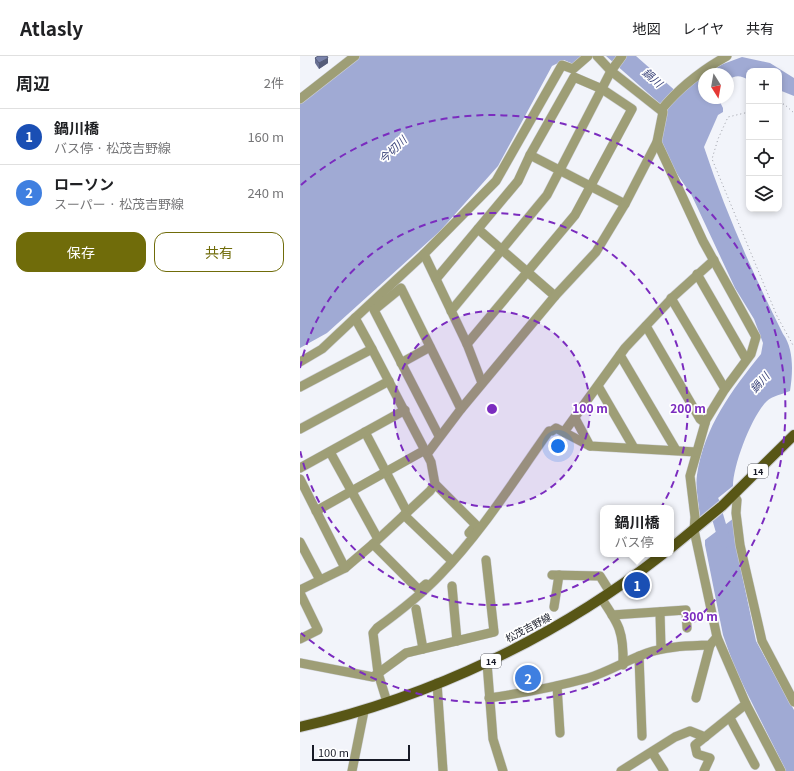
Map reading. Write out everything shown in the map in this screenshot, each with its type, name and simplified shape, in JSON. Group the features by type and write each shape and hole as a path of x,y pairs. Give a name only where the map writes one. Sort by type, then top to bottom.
{"main road":[{"name":"14","path":"674,546 704,523 794,435"},
{"name":"松茂吉野線","path":"300,727 364,711 487,663 566,620 610,592 659,557"}],"street":[{"path":"300,99 354,56"},
{"path":"300,362 322,348 355,318 424,254 496,181 562,65 573,69 588,56"},
{"path":"597,56 662,109"},
{"path":"451,311 547,195 602,89 622,56"},
{"path":"316,510 351,490 426,452 460,408 555,296 596,252 625,204 657,142 663,112 662,109 679,90 708,67 727,56"},
{"path":"436,279 518,182 530,154 574,77 602,89 632,109 575,215 467,344"},
{"path":"657,142 703,241 756,337 751,354 725,389 705,423 696,452 690,481 695,517 694,530 717,637 746,704 781,771"},
{"path":"530,154 625,204"},
{"path":"478,229 555,296"},
{"path":"424,254 467,344 482,383"},
{"path":"564,432 620,354 671,298 714,260"},
{"path":"697,274 746,359"},
{"path":"439,436 374,310 401,288 460,408"},
{"path":"671,298 725,389"},
{"path":"330,452 351,490 376,542 419,590 450,559 476,525 435,484 431,462 405,410 355,318"},
{"path":"646,326 700,419 705,423"},
{"path":"402,363 430,347"},
{"path":"300,387 372,349"},
{"path":"620,354 676,450"},
{"path":"300,428 389,381"},
{"path":"598,386 634,448"},
{"path":"300,468 405,410"},
{"path":"575,418 590,446"},
{"path":"387,702 378,673 373,633 376,628 409,604 440,575 482,525 549,431 556,428 590,446 696,452"},
{"path":"365,432 406,513 450,559"},
{"path":"300,479 345,568"},
{"path":"300,590 345,568 376,542 430,491 435,484"},
{"path":"734,495 737,500 736,513 740,545 762,641 794,702"},
{"path":"300,542 320,580"},
{"path":"300,664 373,677 406,654 494,632 486,560"},
{"path":"554,607 556,575 600,576 610,592"},
{"path":"452,586 456,641"},
{"path":"300,593 318,630 300,638"},
{"path":"601,598 622,632 624,644 623,665"},
{"path":"416,609 423,649"},
{"path":"612,615 686,610 687,628"},
{"path":"660,612 661,649"},
{"path":"696,698 710,645 717,637"},
{"path":"489,698 557,686 601,674 623,665 639,656 661,649 710,645"},
{"path":"639,656 642,736"},
{"path":"487,663 494,744 504,771"},
{"path":"437,683 443,771"},
{"path":"557,686 560,733"},
{"path":"704,771 710,758 698,754 695,745 746,704"},
{"path":"352,771 364,711"},
{"path":"730,718 755,765"},
{"path":"621,771 690,731 705,737"},
{"path":"652,752 664,771"}],"path":[{"path":"782,104 784,104 794,113"},
{"path":"746,113 728,117 718,139 712,159 777,316 794,347"}],"water":[{"name":"今切川","path":"358,56 582,56 573,64 564,60 552,66 498,166 440,231 327,333 300,348 300,104"},
{"path":"606,56 636,56 679,94 698,80 698,104 721,104 723,112 718,115 704,147 740,242 787,340 792,361 790,391 769,399 761,408 755,417 744,441 736,466 733,486 718,498 718,504 700,518 697,475 706,441 730,395 761,354 763,343 754,319 735,288 692,196 673,168 659,138 666,109"},
{"path":"742,57 770,63 778,68 746,68 746,79 738,76 734,77 734,68 716,68"},
{"path":"782,70 794,78 794,96 782,91"},
{"path":"734,518 734,536 756,641 794,710 794,771 786,771 735,669 723,635 705,540"}],"building":[{"path":"318,56 327,56 328,58 319,63 315,58"}],"waterway":[{"name":"鍋川","path":"713,501 725,542"}],"place":[{"name":"鍋川橋","path":"637,585"},
{"name":"ローソン","path":"528,678"}]}
